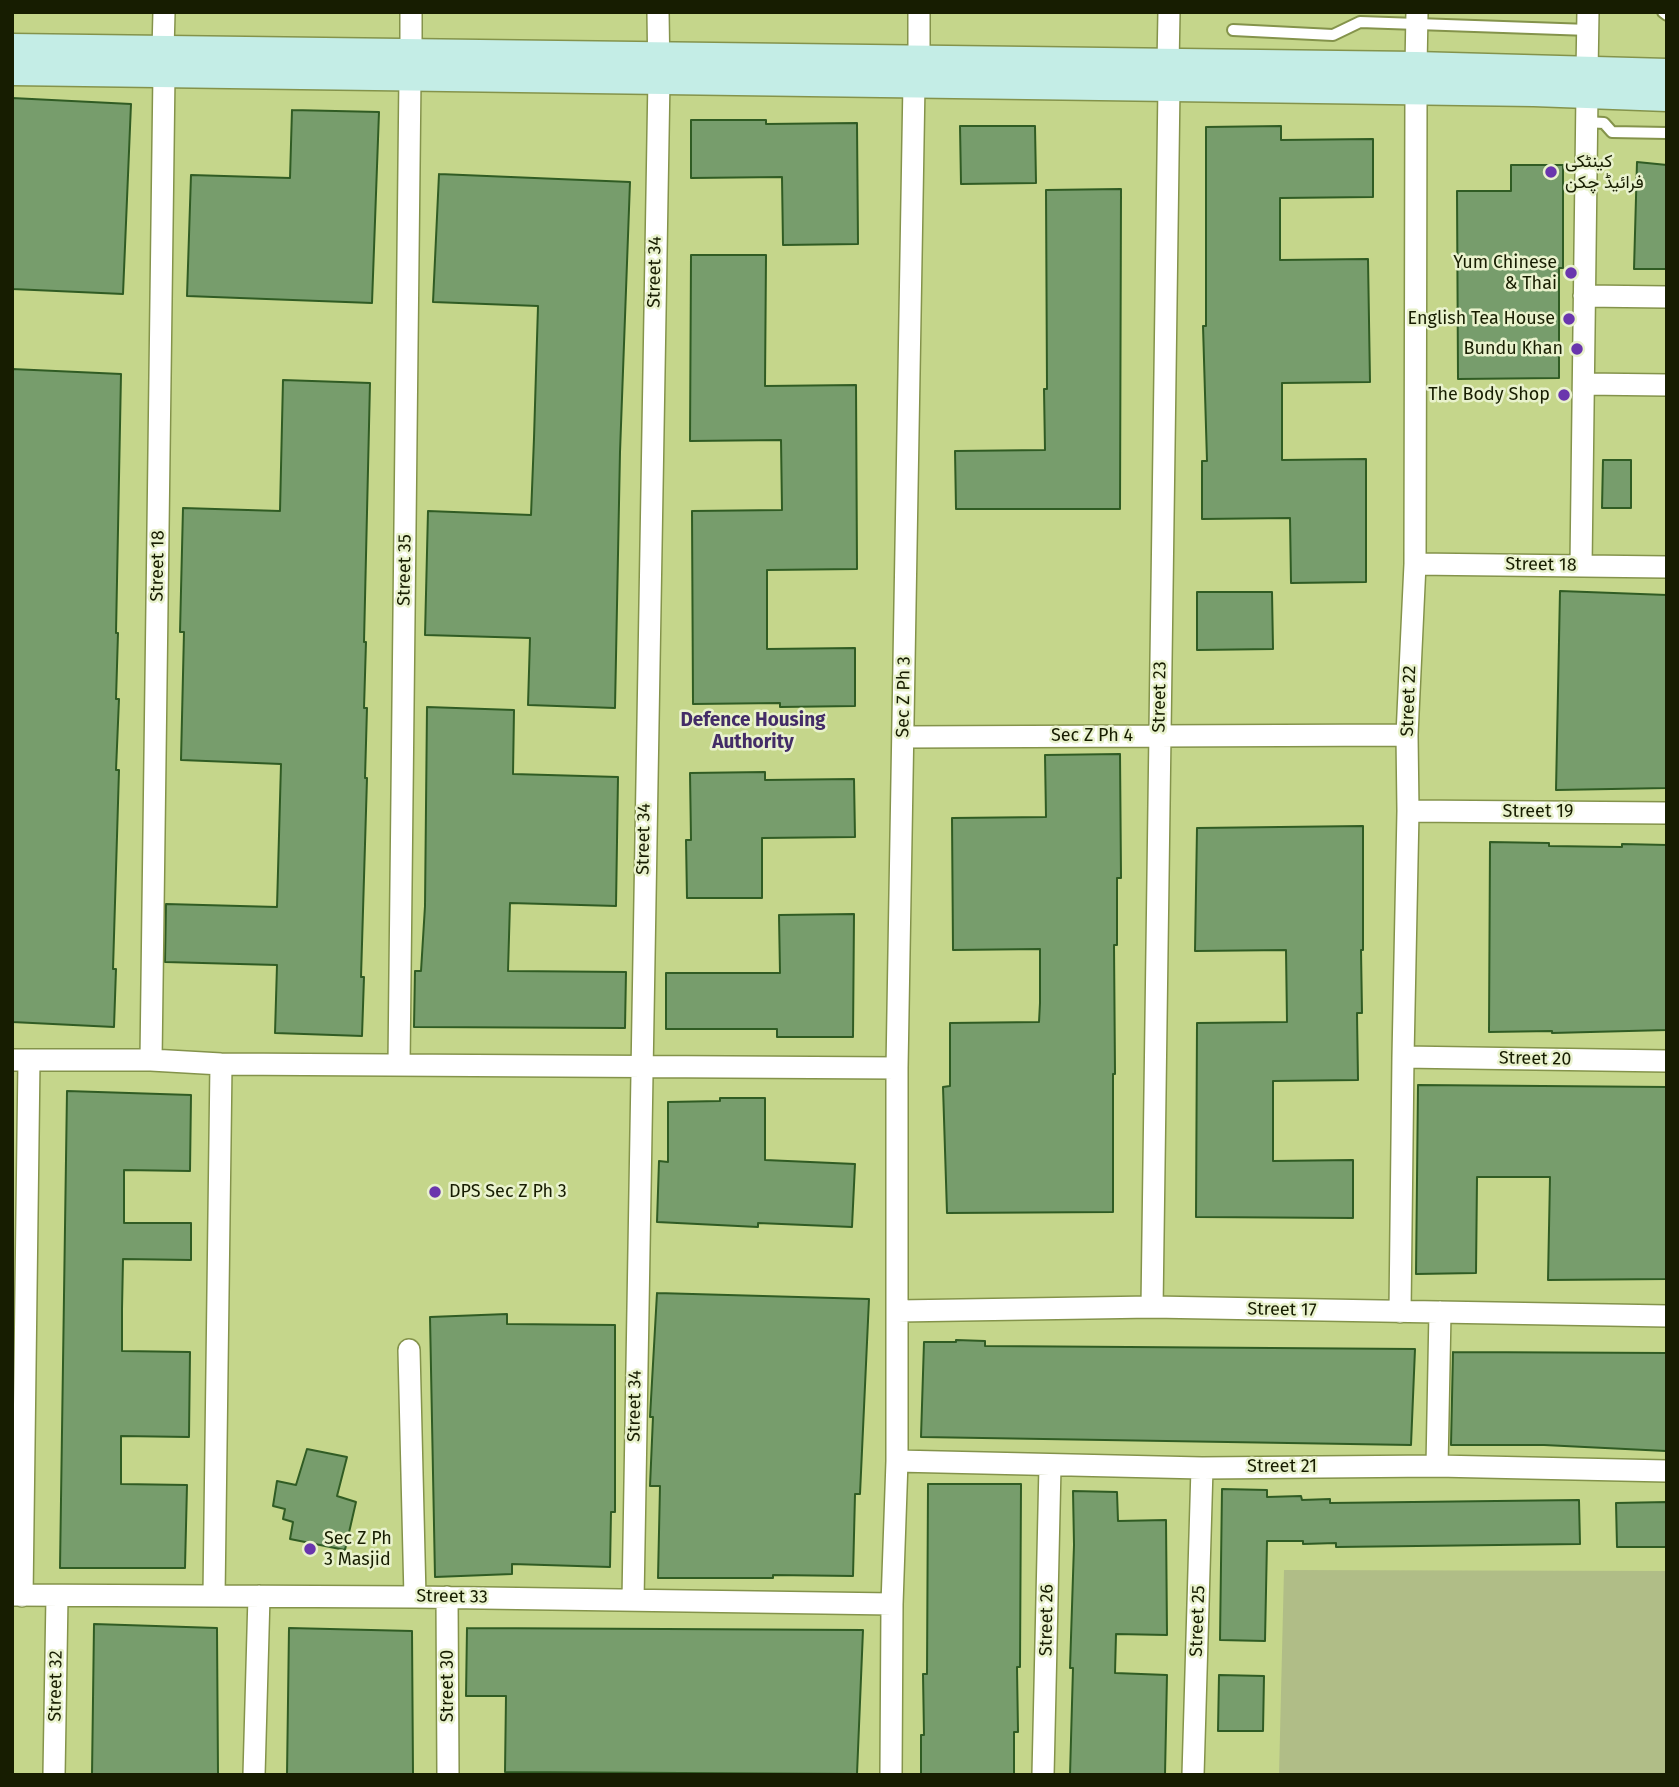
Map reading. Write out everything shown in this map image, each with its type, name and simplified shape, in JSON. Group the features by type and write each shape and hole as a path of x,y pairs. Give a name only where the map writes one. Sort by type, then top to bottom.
{"main road":[{"path":"12,49 164,62"},
{"path":"12,70 164,62 1416,78 1587,96 1667,96"},
{"path":"1587,96 1667,74"}],"street":[{"name":"Street 18","path":"151,1060 164,12"},
{"path":"410,65 411,12"},
{"name":"Street 34","path":"633,1600 658,12"},
{"name":"Sec Z Ph 3","path":"891,1775 892,1604 897,1461 897,1068 919,12"},
{"name":"Street 23","path":"1152,1307 1169,12"},
{"name":"Street 22","path":"1400,1312 1407,735 1415,564 1417,19"},
{"path":"1581,566 1589,21"},
{"name":"Street 35","path":"399,1064 410,65"},
{"path":"1584,296 1667,297"},
{"path":"1584,384 1667,385"},
{"name":"Street 18","path":"1415,564 1667,567"},
{"name":"Sec Z Ph 4","path":"903,737 1407,735"},
{"name":"Street 19","path":"1408,811 1667,813"},
{"name":"Street 20","path":"1402,1057 1667,1061"},
{"path":"17,1596 21,1060 151,1060 221,1064 897,1068"},
{"path":"214,1596 221,1064"},
{"name":"Street 17","path":"898,1311 1152,1307 1667,1317"},
{"path":"1437,1466 1440,1312"},
{"path":"409,1350 415,1597"},
{"name":"Street 21","path":"897,1461 1202,1468 1437,1466 1667,1471"},
{"name":"Street 26","path":"1043,1775 1051,1465"},
{"name":"Street 25","path":"1193,1775 1202,1468"},
{"name":"Street 33","path":"17,1596 447,1597 892,1604"},
{"path":"254,1775 259,1596"},
{"name":"Street 32","path":"54,1775 57,1597"},
{"name":"Street 30","path":"447,1597 448,1775"}],"lane":[{"path":"1233,30 1334,35 1360,22 1417,19 1589,21"},
{"path":"1587,96 1612,132 1667,133"}],"green space":[{"path":"1284,1570 1667,1571 1667,1775 1279,1775"}],"building":[{"path":"12,98 131,104 123,294 12,289"},
{"path":"292,110 379,112 372,303 187,296 191,175 290,178"},
{"path":"691,120 766,120 766,124 857,123 858,244 783,245 782,177 691,178"},
{"path":"960,126 1035,126 1036,183 961,184"},
{"path":"1281,126 1281,140 1373,139 1373,197 1280,198 1280,260 1368,259 1370,382 1282,383 1282,460 1366,459 1366,582 1291,583 1290,518 1202,519 1202,461 1207,461 1203,326 1206,326 1206,127"},
{"path":"1637,162 1667,165 1667,269 1634,269"},
{"path":"1511,165 1563,165 1559,378 1458,379 1457,191 1511,191"},
{"path":"439,174 630,182 620,452 615,708 528,705 530,638 425,635 428,511 531,515 534,438 538,306 433,302"},
{"path":"1121,189 1120,509 956,509 955,451 1045,450 1046,190"},
{"path":"691,255 766,255 765,386 856,385 857,569 767,570 767,649 855,648 855,706 693,704 692,511 782,510 781,440 690,441"},
{"path":"12,369 121,374 116,633 116,699 119,699 116,770 119,770 113,969 116,969 114,1027 12,1022"},
{"path":"283,380 370,383 364,642 367,778 361,977 364,977 362,1036 275,1033 277,965 165,962 166,904 277,907 281,764 181,760 184,632 180,632 183,508 280,511"},
{"path":"1603,460 1631,460 1631,508 1602,508"},
{"path":"1560,591 1667,595 1667,788 1556,790"},
{"path":"1197,592 1272,592 1273,649 1197,650"},
{"path":"427,707 514,710 513,774 618,777 616,906 510,903 508,971 626,972 625,1028 414,1027 415,971 421,971 425,906"},
{"path":"1120,754 1121,878 1117,878 1117,945 1114,945 1113,1212 947,1213 943,1087 950,1086 950,1023 1039,1022 1040,1003 1040,949 953,950 952,818 1046,817 1045,755"},
{"path":"765,772 765,780 854,779 855,837 762,838 762,898 687,898 686,840 691,840 690,773"},
{"path":"1363,826 1362,1013 1357,1013 1358,1080 1273,1081 1273,1161 1353,1160 1353,1218 1196,1217 1197,1023 1287,1022 1286,950 1195,951 1197,828"},
{"path":"1490,842 1549,843 1549,846 1667,845 1667,1030 1489,1032"},
{"path":"854,914 853,1037 777,1037 777,1029 666,1029 666,973 780,973 779,915"},
{"path":"1418,1085 1667,1087 1667,1279 1548,1280 1550,1177 1477,1177 1476,1273 1416,1274"},
{"path":"67,1091 191,1095 190,1171 124,1170 124,1223 191,1223 191,1260 123,1259 122,1309 122,1351 190,1352 189,1437 121,1436 121,1484 187,1485 185,1568 60,1568"},
{"path":"720,1098 765,1098 765,1160 855,1164 852,1227 758,1223 758,1227 657,1222 659,1161 668,1162 668,1102 720,1101"},
{"path":"657,1293 869,1299 860,1494 855,1494 853,1576 658,1578 660,1486 650,1486 653,1417 650,1417"},
{"path":"507,1314 507,1324 615,1325 615,1512 611,1512 610,1567 512,1564 512,1574 435,1577 430,1317"},
{"path":"985,1341 985,1346 1415,1349 1411,1445 921,1437 924,1342"},
{"path":"1453,1352 1667,1353 1666,1451 1544,1445 1451,1445"},
{"path":"307,1449 347,1457 337,1496 356,1502 345,1550 290,1539 293,1522 283,1519 285,1509 273,1506 277,1481 296,1485"},
{"path":"928,1484 1021,1484 1020,1667 1017,1667 1018,1732 1014,1732 1014,1775 921,1775 921,1735 924,1735 923,1674 927,1674"},
{"path":"1222,1489 1267,1490 1267,1497 1301,1496 1302,1500 1330,1499 1330,1503 1579,1500 1580,1544 1336,1547 1336,1543 1267,1541 1265,1641 1220,1640"},
{"path":"1073,1491 1117,1492 1118,1521 1166,1520 1167,1635 1116,1634 1115,1673 1167,1675 1165,1775 1070,1775"},
{"path":"1667,1502 1667,1547 1617,1547 1616,1503"},
{"path":"94,1624 217,1628 218,1775 92,1775"},
{"path":"289,1628 412,1631 413,1775 287,1775"},
{"path":"467,1628 863,1630 857,1774 505,1772 506,1696 466,1696"},
{"path":"1219,1675 1264,1676 1263,1731 1218,1731"}],"place":[{"name":"کینٹکی فرائیڈ چکن","path":"1551,172"},
{"name":"Yum Chinese & Thai","path":"1571,273"},
{"name":"English Tea House","path":"1569,319"},
{"name":"Bundu Khan","path":"1577,349"},
{"name":"The Body Shop","path":"1564,395"},
{"name":"DPS Sec Z Ph 3","path":"435,1192"},
{"name":"Sec Z Ph 3 Masjid","path":"310,1549"}],"district":[{"name":"Defence Housing Authority","path":"753,732"}]}
